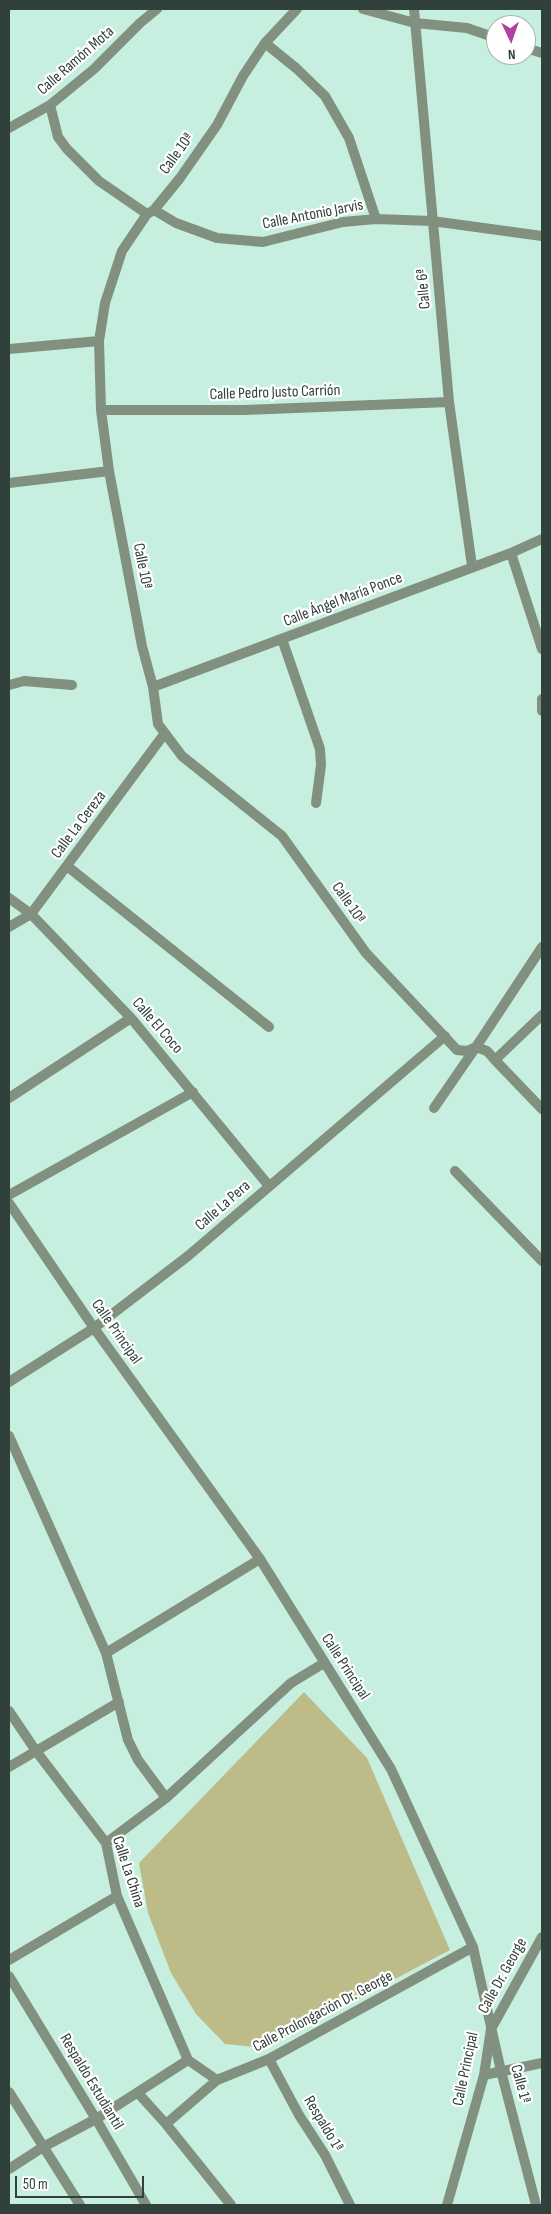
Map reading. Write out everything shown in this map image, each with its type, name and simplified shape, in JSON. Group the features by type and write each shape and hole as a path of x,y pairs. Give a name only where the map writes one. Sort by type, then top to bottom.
{"street":[{"name":"Calle Ramón Mota","path":"9,128 50,105 94,69 140,23 157,9"},
{"name":"Calle 10ª","path":"297,9 266,43 242,76 216,125 180,178 150,212 122,251 105,303 99,341 101,410 109,471 142,646 153,687 158,724 182,756 282,836 366,953 457,1050 467,1051 476,1047"},
{"path":"363,9 415,24 467,28 486,35"},
{"name":"Calle 6ª","path":"414,9 449,402 472,566"},
{"path":"266,43 325,96 349,138 376,219"},
{"name":"Calle Antonio Jarvis","path":"50,105 58,137 67,149 99,181 150,212 217,238 263,242 343,222 376,219 432,221 542,236"},
{"path":"9,349 99,341"},
{"name":"Calle Pedro Justo Carrión","path":"101,410 244,410 449,402"},
{"path":"9,484 109,471"},
{"name":"Calle Ángel María Ponce","path":"153,687 511,553 542,539"},
{"path":"511,553 542,649"},
{"path":"282,639 320,749 321,765 316,803"},
{"path":"9,685 24,681 72,685"},
{"path":"542,699 542,711"},
{"name":"Calle La Cereza","path":"9,927 31,914 165,733"},
{"path":"67,866 269,1027"},
{"name":"Calle El Coco","path":"9,898 31,914 131,1018 269,1186"},
{"path":"434,1108 542,947"},
{"path":"496,1060 542,1015"},
{"path":"9,1098 131,1018"},
{"name":"Calle La Pera","path":"9,1382 94,1328 188,1256 445,1036"},
{"path":"476,1047 487,1050 542,1109"},
{"path":"9,1195 193,1092"},
{"path":"456,1171 542,1261"},
{"name":"Calle Principal","path":"9,1203 94,1328 260,1559 324,1664 336,1679 391,1769 473,1947 491,2028 484,2075 448,2205"},
{"path":"9,1436 106,1653 120,1702 128,1740 138,1760 166,1798"},
{"path":"106,1653 260,1559"},
{"path":"106,1843 166,1798 291,1683 324,1664"},
{"path":"9,1767 120,1702"},
{"name":"Calle La China","path":"9,1711 36,1751 106,1843 117,1896 188,2060"},
{"path":"9,1960 117,1896"},
{"name":"Calle Dr. George","path":"491,2028 542,1938"},
{"name":"Calle Prolongación Dr. George","path":"166,2124 218,2080 269,2060 473,1947"},
{"name":"Respaldo Estudiantil","path":"9,1976 146,2205"},
{"name":"Calle 1ª","path":"491,2028 536,2205"},
{"path":"9,2169 43,2147 96,2119 188,2060 218,2080"},
{"name":"Respaldo 1ª","path":"269,2060 299,2114 325,2155 350,2205"},
{"path":"484,2075 542,2064"},
{"path":"9,2092 80,2205"},
{"path":"138,2092 231,2205"}],"shaded area":[{"path":"304,1692 367,1758 450,1950 264,2048 225,2044 196,2014 171,1973 148,1913 139,1863"}]}
